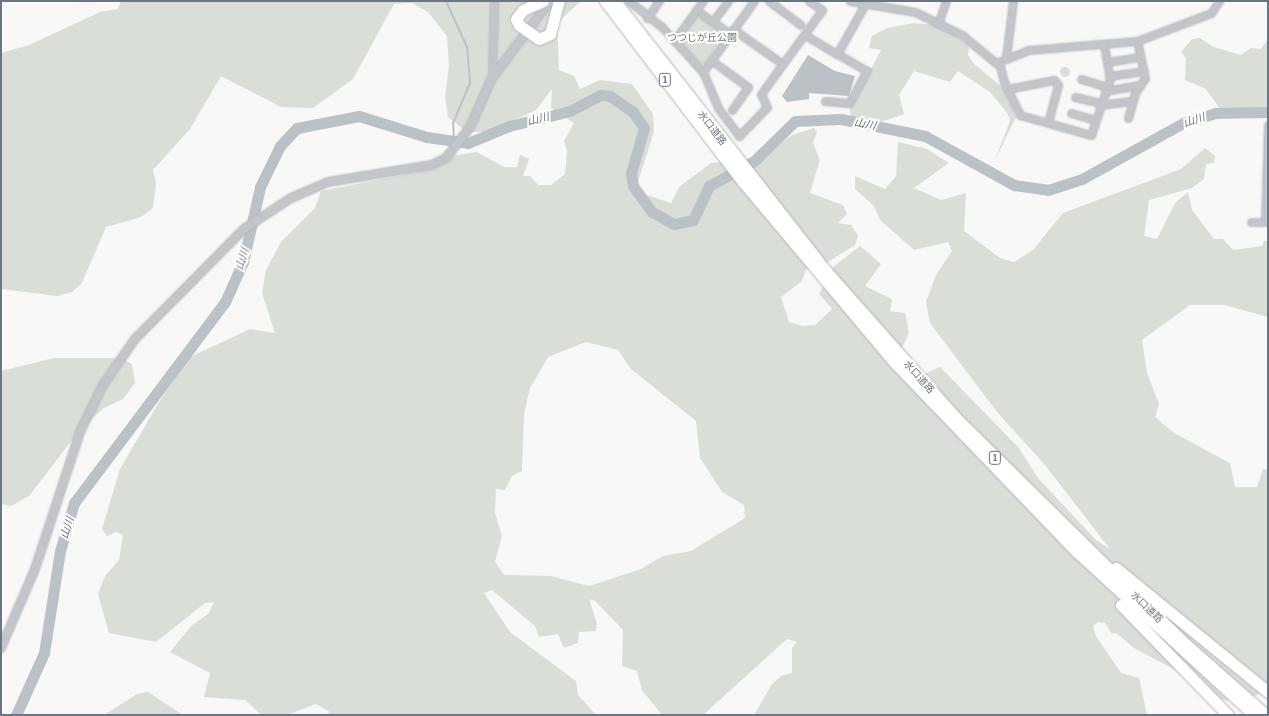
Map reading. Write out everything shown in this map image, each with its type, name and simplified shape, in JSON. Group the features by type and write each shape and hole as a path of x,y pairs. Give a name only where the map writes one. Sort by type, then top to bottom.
{"highway":[{"path":"543,1 517,15 517,22 539,40 546,38 559,1"},
{"path":"600,1 610,3"},
{"name":"水口道路","path":"610,3 746,179 898,367 1077,552 1254,715"},
{"name":"水口道路","path":"746,179 889,344 1066,529 1266,715"},
{"name":"1","path":"1066,529 1268,692"},
{"name":"1","path":"1077,552 1077,559 1087,570 1228,715"}],"street":[{"path":"492,78 494,1"},
{"path":"1,648 35,569 80,432 107,378 135,339 244,230 263,215 291,198 328,182 432,165 456,147 464,137 492,78 550,1"},
{"path":"629,1 674,41 703,72 718,108 739,136 767,107 762,94 822,10 809,1"},
{"path":"647,18 659,1"},
{"path":"674,41 703,1"},
{"path":"713,21 728,1"},
{"path":"703,72 754,1"},
{"path":"769,1 800,24"},
{"path":"938,24 946,1"},
{"path":"1006,58 1014,1"},
{"path":"999,62 1029,50 1104,45 1137,41 1210,13 1219,1"},
{"path":"854,2 864,6 903,5 962,35 999,62 1007,89 1020,115 1091,135 1109,76 1104,45"},
{"path":"837,54 864,6"},
{"path":"696,10 777,60"},
{"path":"805,35 867,71 848,103 825,101"},
{"path":"1128,118 1132,102 1140,85 1144,71 1137,41"},
{"path":"1107,62 1140,57"},
{"path":"711,60 748,87 732,110"},
{"path":"1109,76 1144,71"},
{"path":"1081,79 1106,89 1140,85"},
{"path":"1007,89 1037,80 1054,80 1058,85 1048,123"},
{"path":"1075,97 1100,104 1132,102"},
{"path":"1071,113 1095,120"},
{"path":"1251,222 1266,222 1268,125"}],"green space":[{"path":"121,1 581,1 557,23 559,70 574,76 580,89 600,80 632,84 653,114 654,132 635,191 671,203 679,187 711,163 762,157 792,135 814,128 817,132 813,143 820,160 810,193 843,205 847,214 838,223 851,225 858,236 855,245 823,265 806,269 802,281 781,297 789,322 802,326 815,325 832,309 819,294 833,267 860,246 881,264 865,286 892,299 890,311 905,313 909,333 892,368 906,382 940,367 1019,448 1038,478 1096,540 1110,549 1045,465 997,412 930,323 926,302 936,275 952,251 948,242 914,250 880,220 874,206 855,189 855,176 885,189 896,176 898,142 927,149 949,163 914,188 941,200 966,193 964,231 1000,258 1014,262 1033,250 1063,213 1181,169 1205,148 1215,156 1214,163 1206,164 1204,179 1192,188 1149,200 1144,236 1157,239 1175,203 1188,192 1192,210 1214,239 1223,239 1233,250 1262,246 1264,241 1268,241 1268,317 1224,305 1190,305 1142,340 1147,373 1159,404 1155,417 1174,433 1230,463 1235,487 1257,487 1263,469 1268,470 1268,690 1238,703 1220,699 1202,684 1134,648 1116,633 1112,634 1105,623 1098,622 1093,626 1096,636 1121,673 1139,678 1147,715 754,715 772,684 781,676 792,673 792,648 797,642 787,639 703,715 662,715 642,690 637,671 622,666 623,630 595,601 589,599 597,624 596,631 579,632 578,643 564,648 558,634 539,637 535,626 492,590 484,593 510,632 576,681 578,695 596,715 325,715 330,712 316,704 287,715 260,714 245,700 204,697 210,673 170,652 192,625 208,614 214,602 205,603 156,642 109,633 98,594 105,576 119,560 123,535 116,532 107,536 102,529 120,469 159,402 188,358 250,329 275,333 262,293 266,270 281,242 315,208 321,191 434,169 452,156 477,152 504,167 517,167 520,155 529,159 523,176 530,176 538,185 551,185 565,174 567,151 564,141 574,123 551,108 552,89 536,110 489,132 467,132 448,117 445,97 449,66 447,36 428,12 412,3 394,4 353,79 313,108 281,107 221,76 190,129 153,170 156,183 153,208 141,217 106,227 82,283 72,292 57,296 1,289 1,53 29,45 100,12 118,9","holes":["586,342 618,350 631,369 696,421 700,458 722,492 744,505 745,518 691,551 663,556 641,569 589,586 551,576 504,575 495,562 502,536 495,513 496,489 505,490 512,476 522,471 524,414 530,388 548,357"]},
{"name":"つつじが丘公園","path":"697,14 725,32 705,64 701,64 681,43 680,37"},
{"path":"914,23 934,25 953,34 969,47 968,55 974,64 1003,88 1016,117 995,160 1010,121 1008,114 990,92 958,71 950,82 914,71 899,95 904,114 875,124 851,118 850,109 881,50 869,48 872,36 887,28"},
{"path":"1200,38 1214,47 1241,55 1251,48 1261,49 1268,39 1268,111 1220,109 1206,89 1185,80 1186,58 1181,52 1192,39"},
{"path":"1063,67 1067,67 1069,68 1069,76 1063,77 1060,74 1060,70"},
{"path":"54,358 120,358 132,364 135,383 123,399 104,408 82,427 29,496 11,506 1,504 1,371"},
{"path":"148,692 183,715 104,715 137,694"}],"shaded area":[{"path":"808,55 835,71 855,76 849,96 809,93 809,99 787,102 782,96"}],"waterway":[{"path":"446,1 467,47 470,83 453,123 454,139"},
{"name":"山川","path":"16,715 44,653 60,551 74,503 225,302 243,262 260,187 280,146 297,128 359,116 427,137 468,143 509,126 570,111 600,95 610,96 633,112 644,128 631,173 633,186 652,212 674,224 693,220 709,186 754,161 795,121 841,119 925,136 1014,185 1048,190 1082,179 1183,123 1215,113 1268,112"}]}
